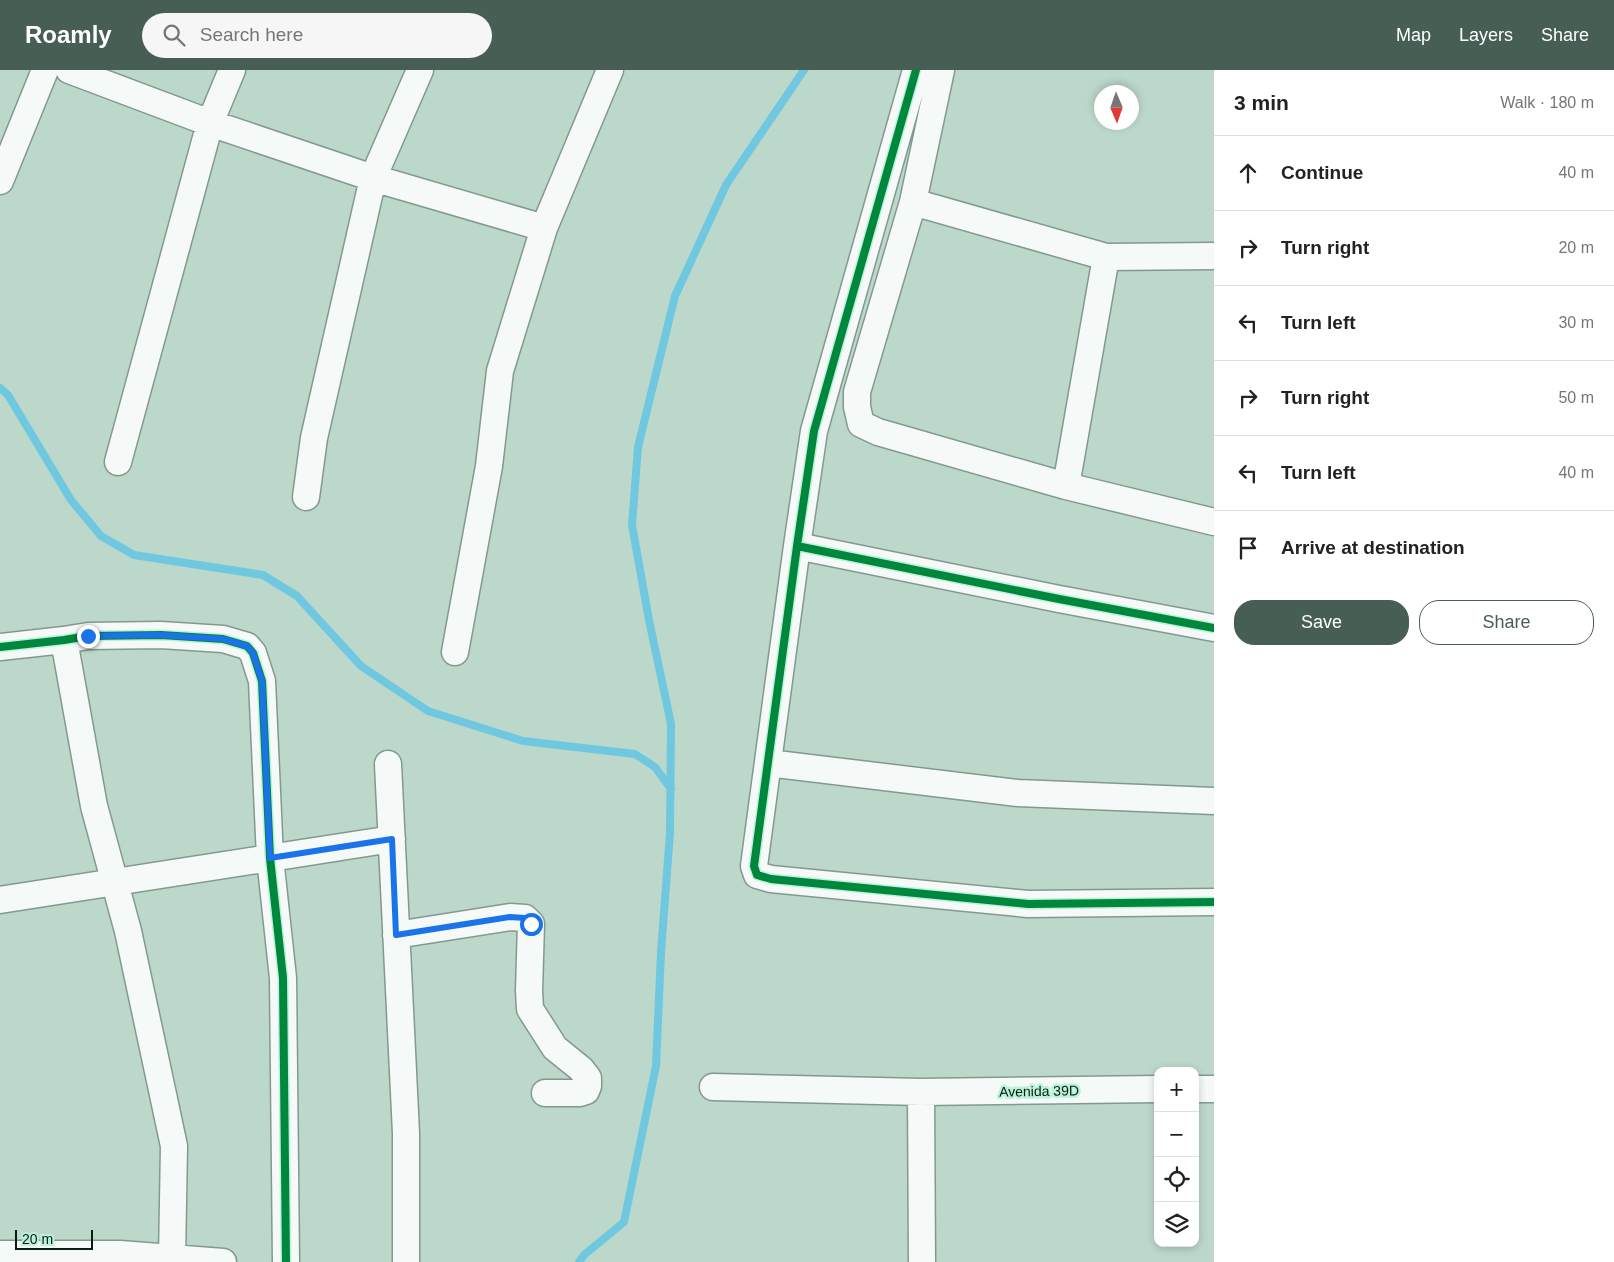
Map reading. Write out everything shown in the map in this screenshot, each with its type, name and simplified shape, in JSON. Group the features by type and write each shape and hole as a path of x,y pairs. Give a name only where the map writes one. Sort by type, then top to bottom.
{"street":[{"path":"0,181 45,70"},
{"path":"69,70 210,123 373,178 544,228"},
{"path":"118,462 210,123 232,70"},
{"path":"306,497 314,438 373,178 420,70"},
{"path":"454,652 490,466 500,371 544,228 610,70"},
{"path":"916,70 814,431 754,866 757,875 771,879 1028,904 1214,902"},
{"path":"941,70 913,202 856,392 857,407 862,424 878,432 1066,486 1214,522"},
{"path":"913,202 1106,257 1214,256"},
{"path":"1066,486 1106,257"},
{"path":"797,546 1060,600 1214,628"},
{"path":"0,647 88,636 161,635 223,639 247,646 253,653 262,681 270,858 284,978 286,1262"},
{"path":"64,640 94,806 128,931 174,1146 172,1259"},
{"path":"768,763 1018,793 1214,801"},
{"path":"388,764 406,1133 406,1262"},
{"path":"0,900 392,839"},
{"path":"396,935 510,917 525,918 531,924 530,1009 555,1048 581,1069 589,1082 586,1091 580,1093 545,1093"},
{"name":"Avenida 39D","path":"713,1087 921,1092 1154,1089"},
{"path":"1199,1089 1214,1088"},
{"path":"921,1092 922,1262"},
{"path":"0,1254 73,1258 120,1254 223,1262"}],"waterway":[{"path":"579,1262 584,1255 624,1222 656,1066 661,952 670,833 671,724 649,620 632,525 638,447 675,296 726,185 804,70"},
{"path":"0,388 8,395 71,500 101,536 134,555 263,575 297,596 361,666 428,711 523,741 635,754 655,767 671,789"}],"cycle path":[{"path":"916,70 814,431 797,546 1214,628"},
{"path":"797,546 754,866 757,875 771,879 1028,904 1214,902"},
{"path":"0,647 88,636 161,635 223,639 247,646 253,653 262,681 270,858 283,978 286,1262"}],"route":[{"path":"88,636 161,635 223,639 247,646 253,653 262,681 270,858 392,839 396,935 510,917 525,918 531,924"}]}
